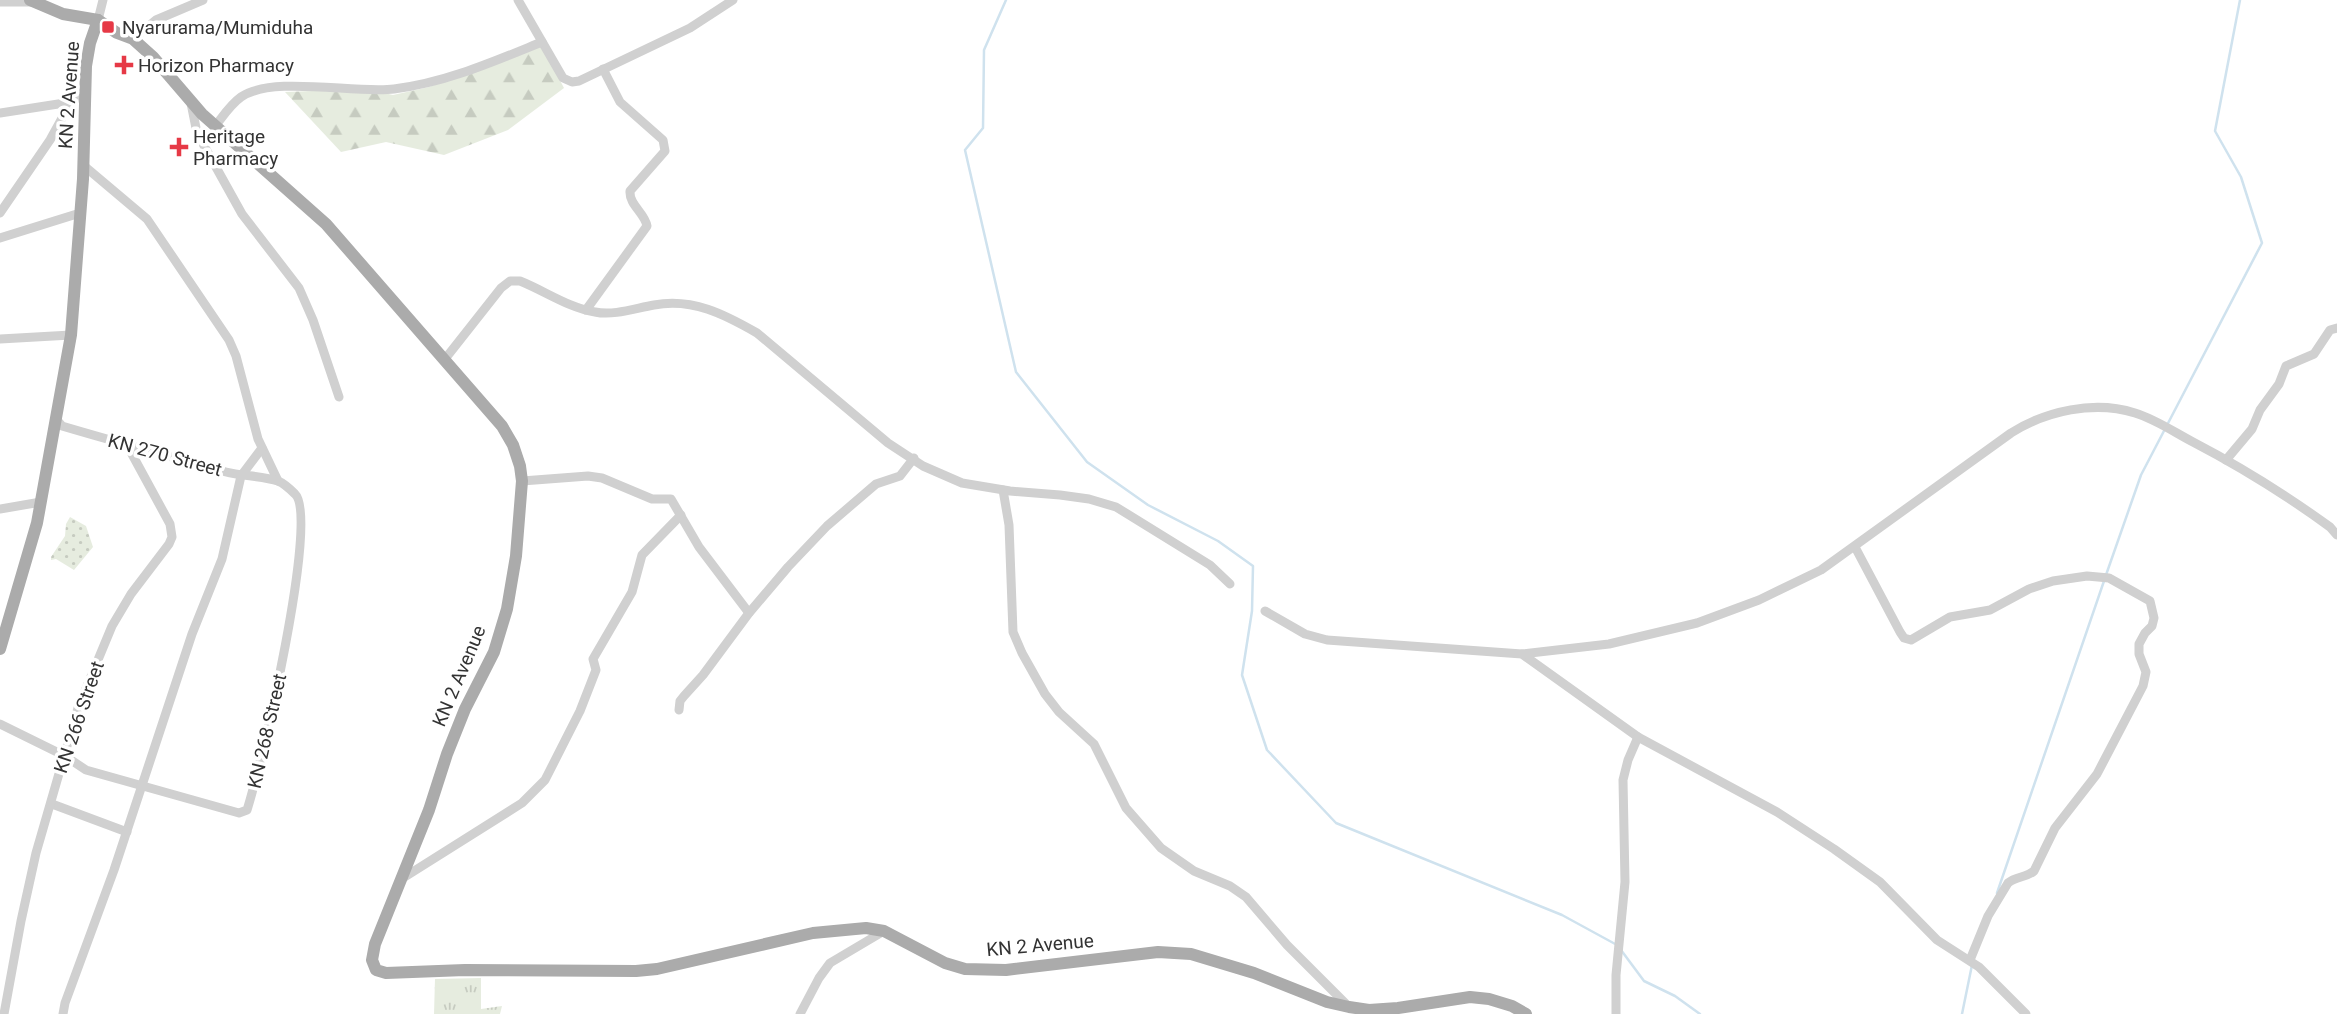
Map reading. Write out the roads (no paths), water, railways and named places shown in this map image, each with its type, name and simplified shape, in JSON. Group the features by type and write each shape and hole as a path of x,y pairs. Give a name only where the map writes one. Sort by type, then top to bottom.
{"main road":[{"path":"32,1 63,14 98,20"},
{"name":"KN 2 Avenue","path":"0,649 37,523 71,335 83,165 84,94 90,43 98,20 117,33 133,39 153,57 191,103 326,223 502,426 513,445 520,466 522,481 516,556 494,652 465,709 403,878 375,944 372,960 376,970 386,974 465,970 636,971 657,969 813,933 852,928 884,931 945,963 965,969 1006,970 1158,952 1191,954 1254,973 1327,1002 1349,1007 1369,1010 1398,1008 1470,997 1512,1006 1526,1014"}],"street":[{"path":"98,20 103,0"},
{"path":"133,39 156,20 202,0"},
{"path":"518,0 563,78 572,82 690,27 733,0"},
{"path":"0,2 32,1"},
{"path":"216,125 233,103 254,91 291,86 394,89 448,77 542,42"},
{"path":"586,310 647,226 630,199 630,191 665,151 663,140 620,102 603,69"},
{"path":"0,113 71,102 84,94"},
{"path":"0,213 50,140 71,102"},
{"path":"191,103 197,133 242,214 299,288 313,320 339,397"},
{"path":"83,165 147,219 229,340 262,449 278,481"},
{"path":"0,238 80,213"},
{"path":"446,359 501,288 510,281 520,281 586,310 610,313 659,304 692,303 757,332 888,443 923,466 962,483 1089,499 1116,508 1173,540 1210,565 1230,584"},
{"path":"2226,460 2252,429 2260,410 2279,384 2286,366 2314,354 2330,330 2337,328"},
{"path":"0,339 71,335"},
{"path":"1265,611 1306,634 1327,640 1522,654 1571,650 1697,623 1759,600 1821,570 2030,421 2057,412 2093,408 2135,413 2226,460 2275,488 2330,527 2337,535"},
{"name":"KN 270 Street","path":"56,419 62,426 127,445 241,476 278,481"},
{"name":"KN 266 Street","path":"4,1014 36,853 78,708 112,626 131,594 172,537 170,524 127,445"},
{"path":"63,1014 143,785 192,634 222,559 241,476 262,449"},
{"path":"678,710 680,701 749,613 827,526 876,484 900,476 914,458"},
{"path":"522,481 576,475 603,478 652,499 671,499 699,547 749,613"},
{"name":"KN 268 Street","path":"0,724 65,756 86,770 233,812 247,810 257,780 284,660 298,558 300,500 278,481"},
{"path":"1003,490 1009,525 1013,632 1045,694 1059,712 1094,744 1126,807 1161,848 1194,871 1230,886 1247,897 1287,945 1349,1007"},
{"path":"2,511 41,502"},
{"path":"403,878 522,803 545,779 580,711 596,670 593,659 632,592 642,555 681,515"},
{"path":"1855,547 1900,632 1904,638 1911,640 1950,617 1990,610 2039,585 2087,576 2109,578 2150,601 2154,612 2152,625 2139,644 2139,654 2146,672 2143,686 2106,758 2097,774 2055,828 2034,871 2008,883 1988,916 1970,960"},
{"path":"1522,654 1638,737 1777,812 1834,849 1880,883 1937,940 1979,967 2026,1014"},
{"path":"1616,1014 1616,975 1625,883 1623,780 1638,737"},
{"path":"52,804 127,832"},
{"path":"800,1014 830,963 884,931"}],"waterway":[{"path":"1006,0 984,50 983,128 965,150 1016,372 1087,462 1148,505 1218,541 1253,566 1252,611 1242,675 1267,750 1336,823 1562,915 1617,945"},
{"path":"2106,575 2141,475 2262,243 2241,177 2215,131 2240,0"},
{"path":"1997,893 2104,581"},
{"path":"1621,950 1644,981 1675,996 1700,1014"},
{"path":"1962,1014 1972,965"}],"place":[{"name":"Nyarurama/Mumiduha","path":"108,27"},
{"name":"Horizon Pharmacy","path":"124,65"},
{"name":"Heritage Pharmacy","path":"179,147"}]}
